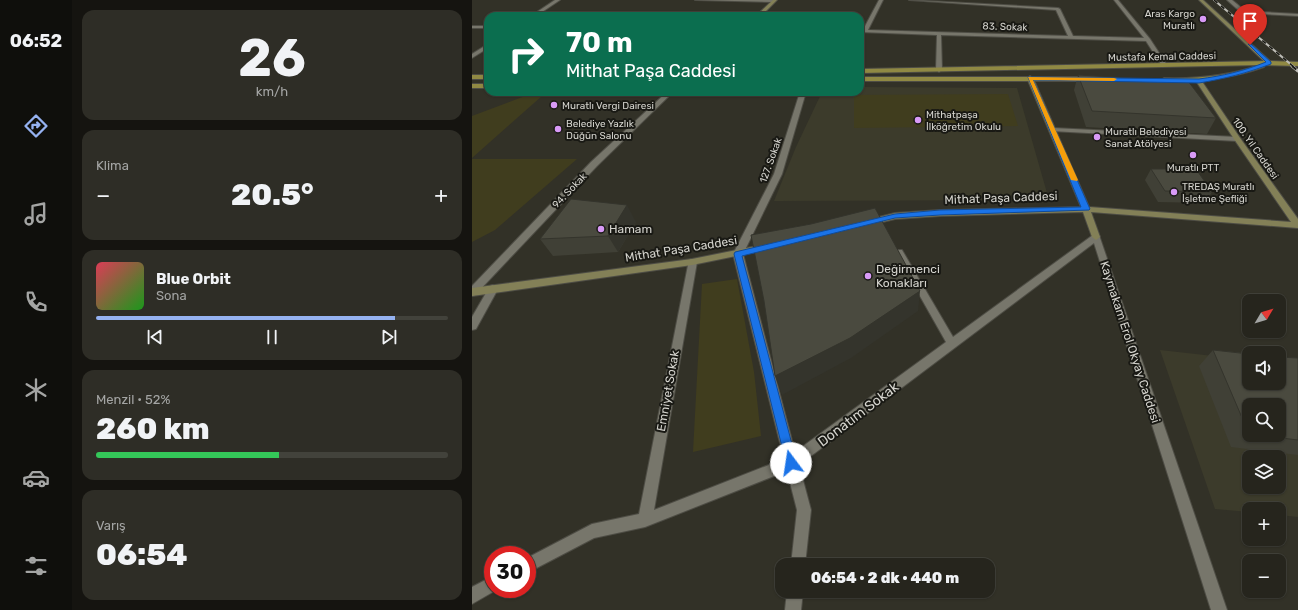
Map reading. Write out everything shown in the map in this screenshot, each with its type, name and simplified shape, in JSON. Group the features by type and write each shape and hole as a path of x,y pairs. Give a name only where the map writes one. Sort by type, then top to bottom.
{"main road":[{"path":"1269,63 1298,64"},
{"name":"Mustafa Kemal Caddesi","path":"864,71 1269,63"},
{"name":"Mustafa Kemal Caddesi","path":"1159,80 1199,81 1250,71 1269,63"},
{"path":"1164,65 1170,72 1182,80"},
{"path":"1203,65 1213,71 1218,78"},
{"path":"472,77 484,77"},
{"path":"864,79 1098,79"},
{"path":"472,86 484,86"}],"street":[{"path":"539,12 558,0"},
{"path":"697,0 774,1"},
{"path":"864,28 881,0"},
{"path":"912,0 1058,9 1071,37"},
{"path":"1007,0 1009,5"},
{"path":"1116,0 1148,40 1164,65"},
{"path":"1201,0 1269,63"},
{"path":"1229,0 1248,15"},
{"path":"762,12 774,1"},
{"path":"1263,13 1298,15"},
{"path":"472,26 484,26"},
{"name":"83. Sokak","path":"864,31 1148,40"},
{"path":"939,33 939,70"},
{"path":"472,56 484,48"},
{"name":"Kaymakam Erol Okyay Caddesi","path":"1030,78 1054,130 1096,237 1219,610"},
{"name":"100. Yıl Caddesi","path":"1199,81 1237,139 1298,225"},
{"name":"94. Sokak","path":"472,292 594,164 666,96"},
{"name":"127. Sokak","path":"738,254 778,174 802,96"},
{"path":"1054,130 1237,139"},
{"name":"Mithat Paşa Caddesi","path":"858,225 882,223 895,216 940,213 1086,209 1298,225"},
{"name":"Donatım Sokak","path":"536,561 592,531 645,520 791,463 1096,237"},
{"name":"Mithat Paşa Caddesi","path":"472,292 692,262 738,254 775,245"},
{"path":"895,246 952,344"},
{"path":"738,254 804,510 799,558"},
{"name":"Emniyet Sokak","path":"645,520 692,262"},
{"path":"472,326 493,289"},
{"path":"472,596 484,589"},
{"path":"793,610 794,598"}],"shaded area":[{"name":"Mithatpaşa İlköğretim Okulu","path":"864,87 1017,88 1049,200 774,201 796,147 820,96 864,96"},
{"path":"1008,94 1018,126 854,128 854,96"},
{"path":"525,96 542,96 472,158 472,116"},
{"path":"472,159 577,159 495,230 472,242"},
{"path":"737,279 754,372 761,436 693,452 702,284"},
{"path":"1160,350 1242,359 1242,390 1286,390 1286,377 1298,366 1298,517 1286,516 1286,502 1242,502 1242,511 1215,509"}],"building":[{"path":"1078,75 1188,81 1216,118 1092,111"},
{"path":"1151,169 1196,169 1212,192 1165,191"},
{"path":"571,199 627,205 608,236 540,239"},
{"path":"875,208 920,291 850,338 775,376 764,301 751,235 811,224"},
{"path":"1213,350 1242,353 1242,390 1286,390 1286,357 1298,358 1298,440 1286,439 1286,398 1242,398 1242,418"}],"railway":[{"path":"1214,0 1294,67"},
{"path":"1292,66 1298,71"}],"slow traffic":[{"path":"1074,180 1054,130 1030,78 1114,79"}],"place":[{"name":"Aras Kargo Muratlı","path":"1203,19"},
{"name":"Muratlı Vergi Dairesi","path":"554,105"},
{"name":"Mithatpaşa İlköğretim Okulu","path":"918,120"},
{"name":"Belediye Yazlık Düğün Salonu","path":"558,129"},
{"name":"Muratlı Belediyesi Sanat Atölyesi","path":"1097,137"},
{"name":"Muratlı PTT","path":"1193,155"},
{"name":"TREDAŞ Muratlı İşletme Şefliği","path":"1174,192"},
{"name":"Hamam","path":"601,229"},
{"name":"Değirmenci Konakları","path":"868,276"}],"route":[{"path":"791,463 738,254 895,216 940,213 1086,209 1054,130 1030,78 1199,81 1250,71 1269,63 1250,45"}]}
